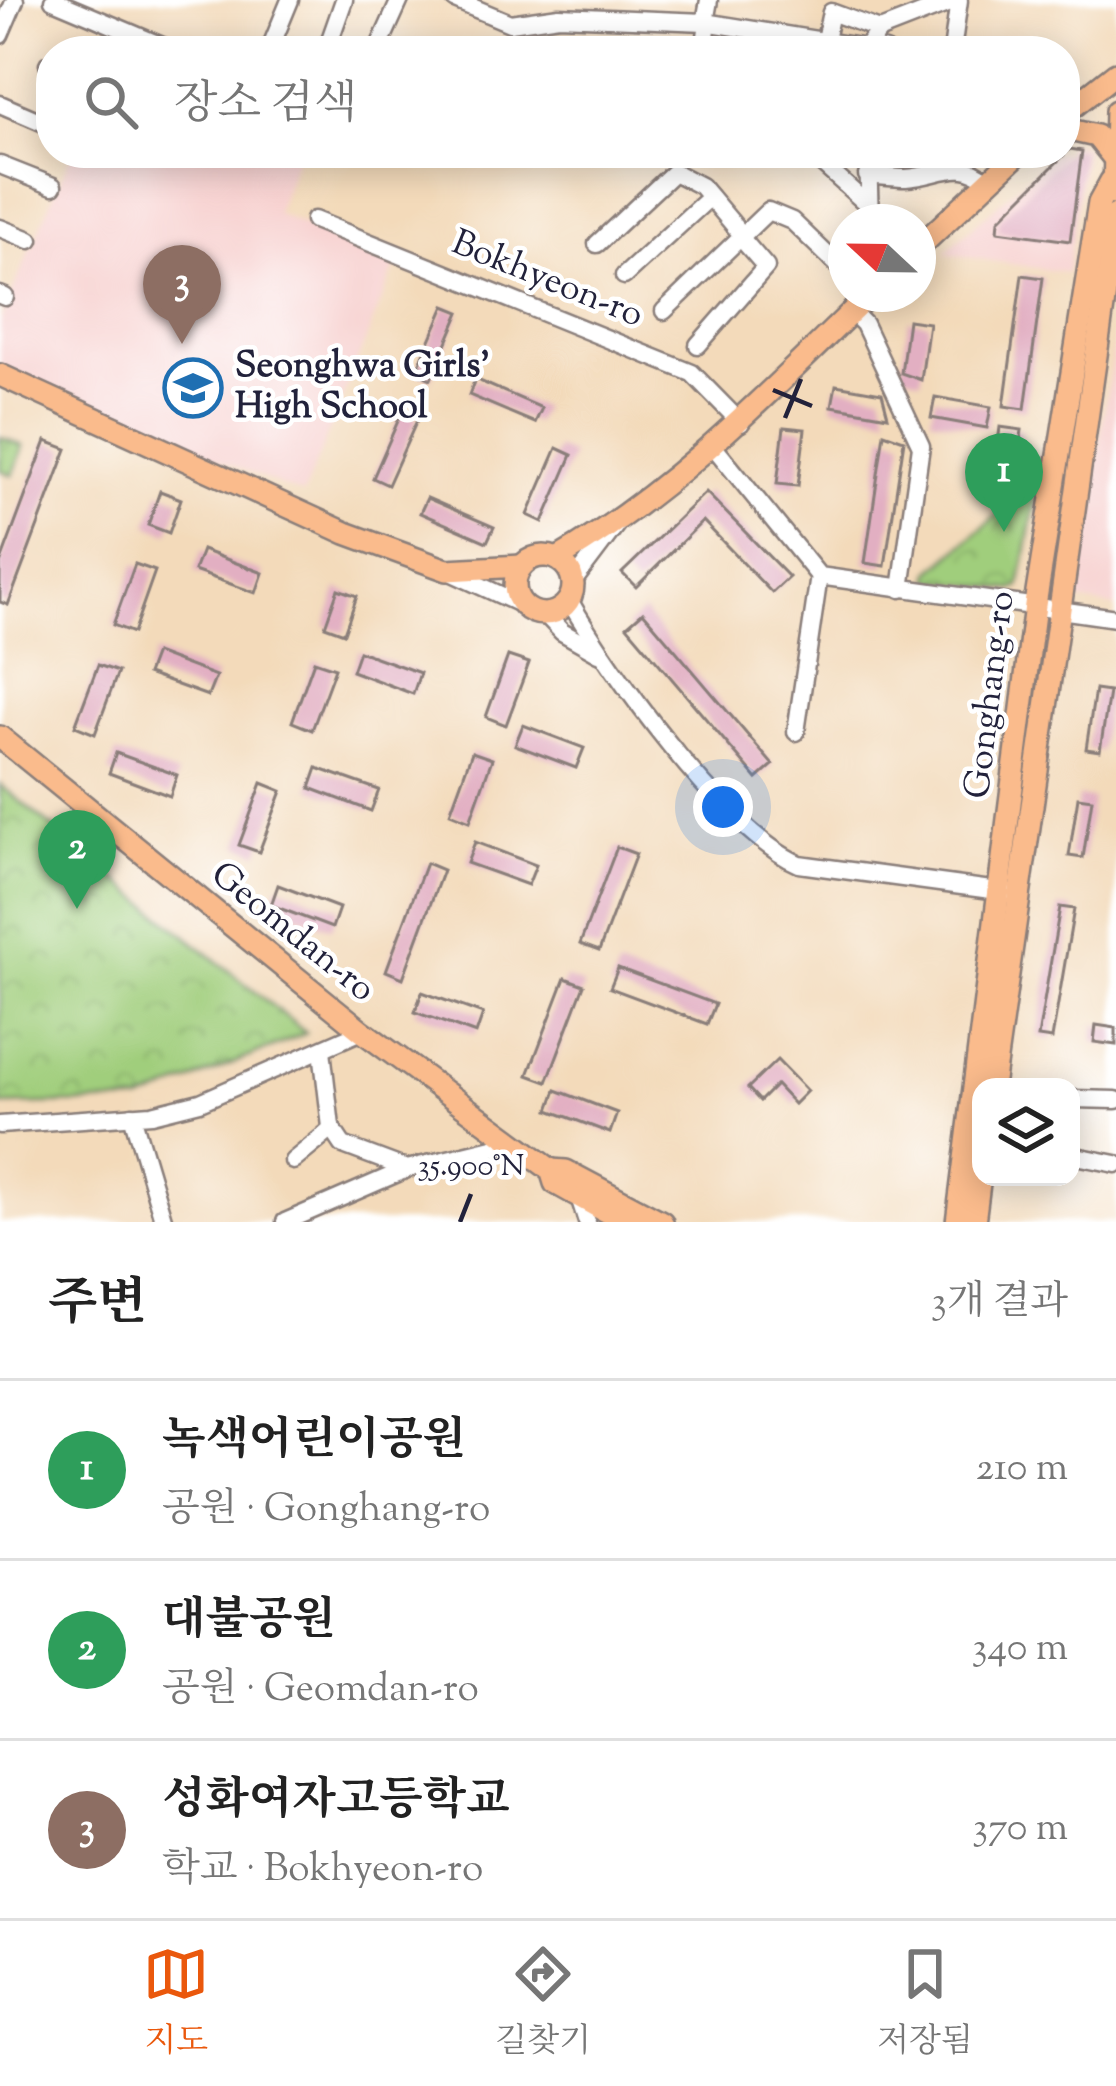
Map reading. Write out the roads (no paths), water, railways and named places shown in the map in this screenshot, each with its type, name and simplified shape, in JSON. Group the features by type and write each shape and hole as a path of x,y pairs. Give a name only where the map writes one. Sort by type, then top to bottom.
{"main road":[{"path":"1080,101 1116,73"},
{"name":"Gonghang-ro","path":"993,1078 1035,605 1099,203 1114,190 1116,111"},
{"path":"1080,132 1096,136 1113,158"},
{"path":"936,231 1003,168"},
{"name":"Gonghang-ro","path":"957,1222 1059,610 1116,215"},
{"path":"0,374 346,533 447,570 521,566 538,556 557,559 617,524 741,423 851,312"},
{"path":"521,566 514,585 520,604 546,615 571,591 557,559"},
{"name":"Geomdan-ro","path":"0,737 362,1031 513,1143 550,1170 566,1171 662,1222"},
{"name":"Geomdan-ro","path":"550,1170 555,1183 584,1211 625,1222"},
{"path":"974,1222 979,1186"}],"street":[{"path":"0,35 15,0"},
{"path":"53,0 136,36"},
{"path":"275,36 290,0"},
{"path":"331,36 344,0"},
{"path":"384,36 400,0"},
{"path":"455,0 509,23 559,16 707,22 779,36"},
{"path":"706,36 709,0"},
{"path":"875,36 948,1 951,36"},
{"path":"818,36 831,6 880,30"},
{"path":"0,104 36,120"},
{"path":"0,165 53,186"},
{"path":"825,168 859,204"},
{"path":"867,168 868,204"},
{"path":"867,175 906,178 944,168"},
{"path":"962,168 974,170 989,182"},
{"path":"597,244 674,172 689,176 710,197 766,267 698,345"},
{"path":"624,276 710,197"},
{"path":"664,311 768,211 792,220 828,255"},
{"name":"Bokhyeon-ro","path":"314,220 692,373 741,423"},
{"path":"0,228 30,239"},
{"path":"863,312 863,324 921,446 901,589"},
{"path":"714,447 819,576 1116,618"},
{"path":"617,524 571,591 600,654 726,807 777,854 799,864 1009,892"},
{"path":"447,570 520,604"},
{"path":"796,732 819,576"},
{"path":"546,615 562,632 600,654"},
{"path":"0,1126 132,1115 200,1102 362,1031"},
{"path":"322,1050 332,1129 355,1154 407,1169"},
{"path":"1080,1099 1116,1100"},
{"path":"132,1115 164,1222"},
{"path":"293,1161 332,1129"},
{"path":"298,1219 407,1169 513,1143"},
{"path":"1080,1158 1116,1164"}],"place":[{"name":"성화여자고등학교","path":"182,344"},
{"name":"Seonghwa Girls' High School","path":"193,388"},
{"name":"녹색어린이공원","path":"1004,532"},
{"name":"대불공원","path":"77,909"}]}
